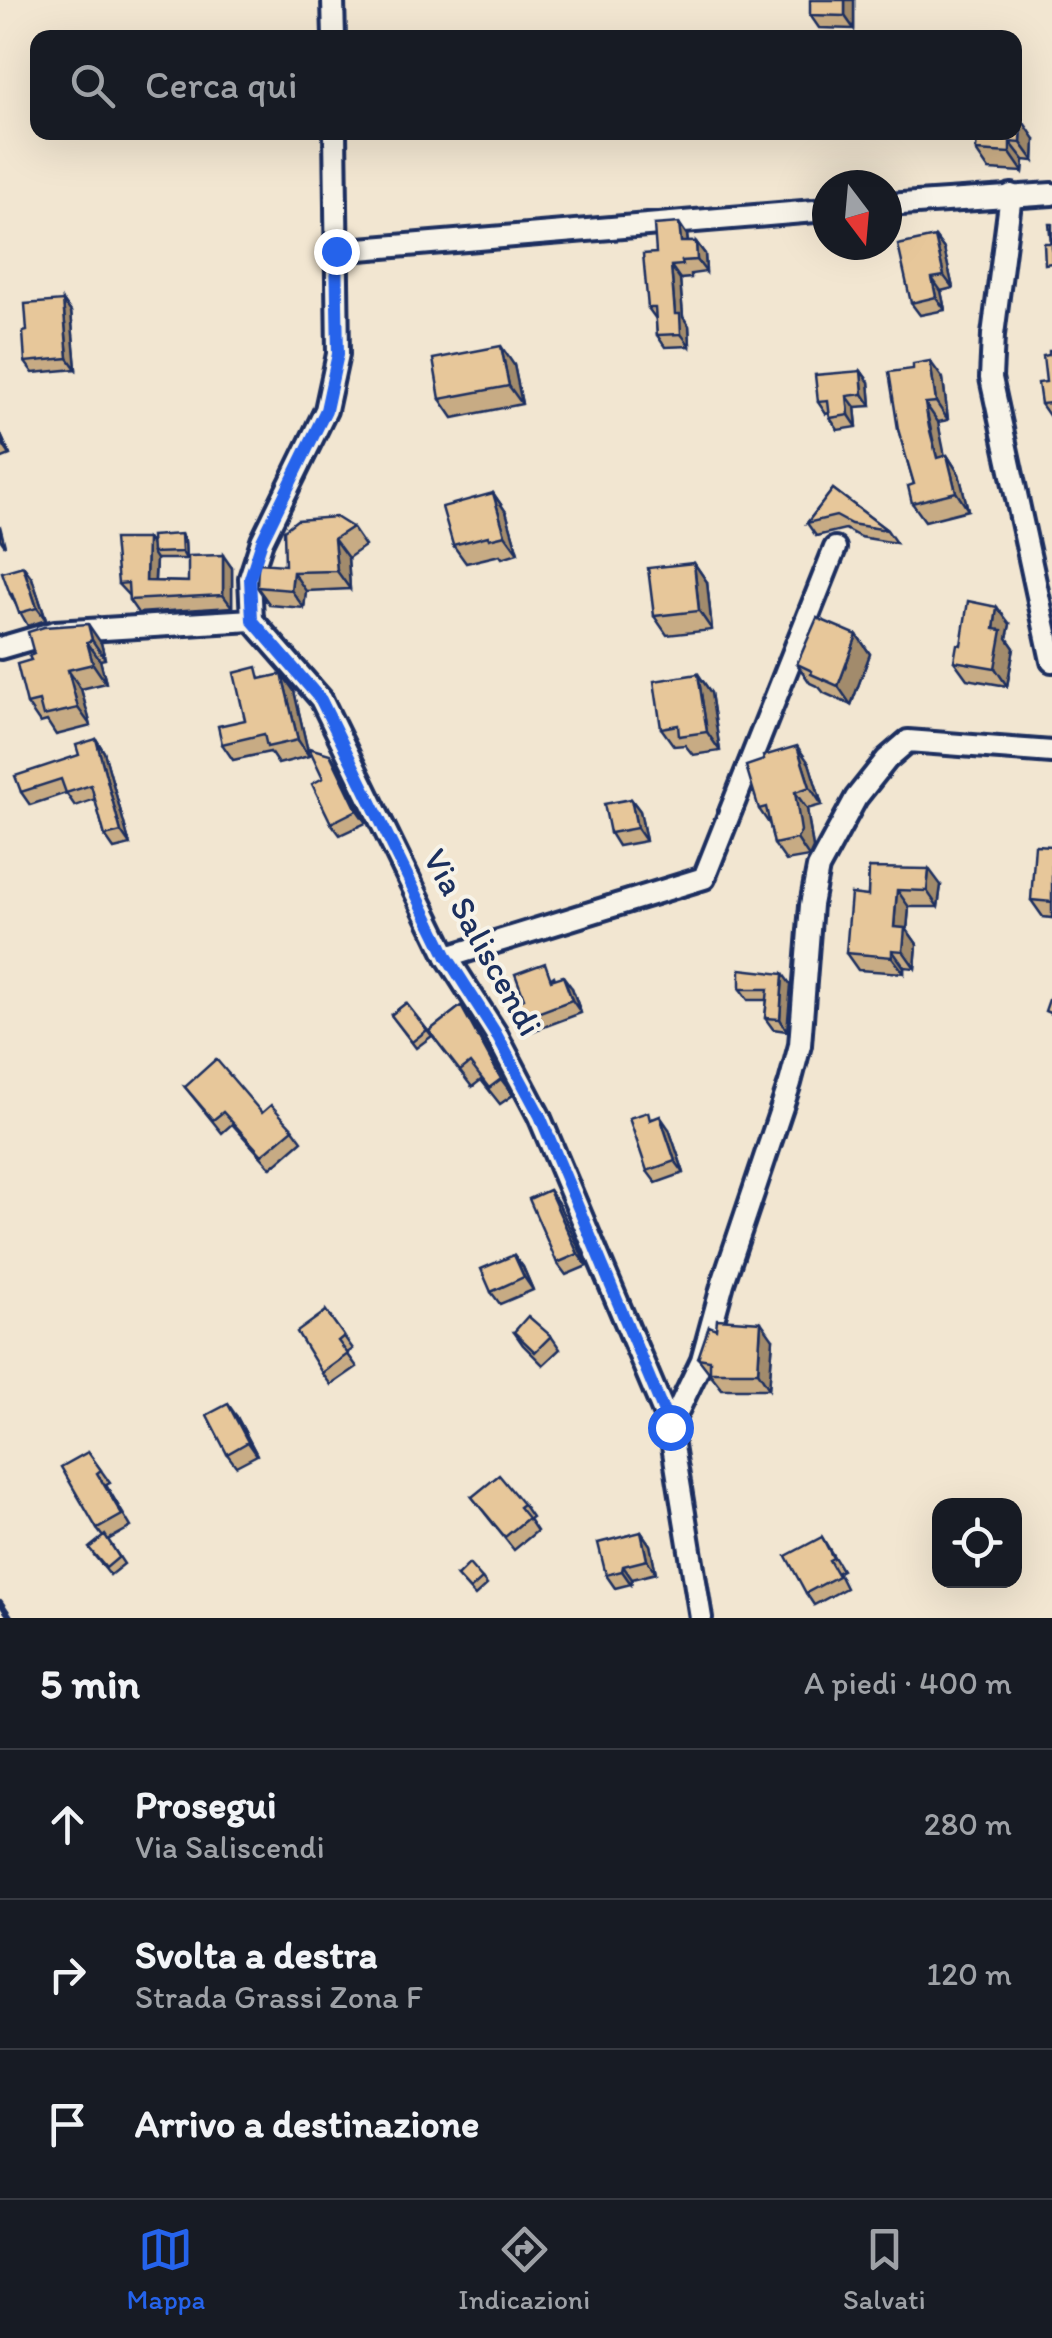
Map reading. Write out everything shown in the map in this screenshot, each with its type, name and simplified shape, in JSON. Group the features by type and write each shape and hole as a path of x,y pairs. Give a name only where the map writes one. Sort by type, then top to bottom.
{"street":[{"path":"334,0 334,30"},
{"path":"0,648 55,632 252,620 250,578 262,541 326,410 338,354 335,140"},
{"path":"902,205 1052,194"},
{"path":"1011,195 991,378 1052,660"},
{"path":"336,251 812,211"},
{"path":"447,957 704,878 835,548"},
{"name":"Via Saliscendi","path":"252,620 321,700 447,957 495,1032 540,1116 670,1427 701,1618"},
{"path":"670,1427 702,1360 723,1283 795,1064 818,868 856,798 908,741 1052,752"}],"building":[{"path":"810,0 845,0 845,16 810,15"},
{"path":"977,140 1021,140 1010,142 1010,153 976,151"},
{"path":"679,223 681,242 696,242 697,260 671,266 675,314 680,314 681,334 657,335 655,308 648,308 643,254 656,253 654,225"},
{"path":"1052,224 1052,263 1045,264 1044,243 1051,243"},
{"path":"935,237 944,276 932,278 936,297 911,303 901,260 902,244"},
{"path":"63,301 68,358 25,362 25,304"},
{"path":"501,346 509,386 440,399 433,359"},
{"path":"1049,351 1052,410 1051,403 1041,404 1038,383 1046,382 1043,356 1049,355"},
{"path":"930,361 936,402 925,403 929,427 937,458 947,455 956,492 912,503 908,486 914,484 898,429 889,372 913,369 913,364"},
{"path":"861,371 863,394 847,396 849,415 830,418 828,401 818,402 815,375"},
{"path":"833,489 887,530 851,524 836,516 807,523"},
{"path":"493,493 505,535 453,545 442,507"},
{"path":"336,517 352,527 334,539 337,571 293,572 291,590 257,587 258,563 285,565 284,530 297,520"},
{"path":"181,534 182,552 152,553 151,536"},
{"path":"114,539 147,539 146,581 188,582 188,556 223,555 223,595 129,600 128,583 118,584"},
{"path":"694,563 699,611 654,616 648,568"},
{"path":"23,566 37,608 19,613 2,572"},
{"path":"968,601 997,607 994,629 1002,630 995,668 954,661 957,644 961,645"},
{"path":"817,618 857,635 838,686 797,664"},
{"path":"88,624 92,640 87,642 93,664 68,670 78,708 43,716 39,701 27,704 17,664 31,660 29,656 34,654 28,632"},
{"path":"257,667 260,679 282,674 298,740 267,747 264,734 222,744 218,726 245,720 234,673"},
{"path":"698,674 707,732 679,736 678,725 661,728 654,681"},
{"path":"96,739 121,832 105,836 91,785 66,793 61,779 21,792 15,776 79,755 76,745"},
{"path":"797,746 810,787 795,792 801,831 797,839 774,844 766,807 759,809 746,766 764,760 763,756"},
{"path":"309,748 330,754 357,810 331,823 312,784 323,778"},
{"path":"631,799 637,828 610,833 604,804"},
{"path":"1035,845 1052,846 1052,902 1031,900"},
{"path":"869,868 929,869 927,891 897,890 894,927 905,928 903,951 892,950 892,957 846,953 851,894 868,896"},
{"path":"545,963 551,980 563,976 572,1000 524,1018 517,1001 524,998 515,974"},
{"path":"740,969 783,974 780,1019 765,1018 768,989 740,989"},
{"path":"1052,991 1052,1014 1045,1011"},
{"path":"406,1003 427,1030 412,1042 391,1015"},
{"path":"461,1006 501,1079 489,1088 470,1063 460,1071 429,1031"},
{"path":"216,1059 262,1113 271,1105 293,1129 262,1155 223,1112 213,1120 185,1087"},
{"path":"648,1112 650,1120 660,1116 675,1161 647,1171 629,1118"},
{"path":"549,1190 578,1254 557,1263 529,1199"},
{"path":"514,1255 524,1277 491,1292 481,1269"},
{"path":"326,1311 344,1336 338,1341 348,1354 322,1373 297,1332"},
{"path":"528,1316 551,1336 535,1352 514,1332"},
{"path":"717,1319 761,1322 758,1372 710,1372 710,1360 698,1358 709,1326 716,1329"},
{"path":"228,1404 248,1442 227,1454 207,1415"},
{"path":"88,1452 122,1515 97,1529 61,1467"},
{"path":"499,1475 523,1504 519,1507 528,1518 505,1537 472,1497"},
{"path":"641,1532 647,1560 606,1575 598,1543"},
{"path":"105,1535 119,1557 106,1568 89,1548"},
{"path":"822,1537 838,1576 806,1593 786,1556"},
{"path":"469,1564 482,1579 470,1590 457,1576"}],"railway":[{"path":"0,1602 11,1618"}],"route":[{"path":"336,251 338,354 326,410 262,541 250,578 252,620 321,700 447,957 495,1032 540,1116 670,1427"}]}
